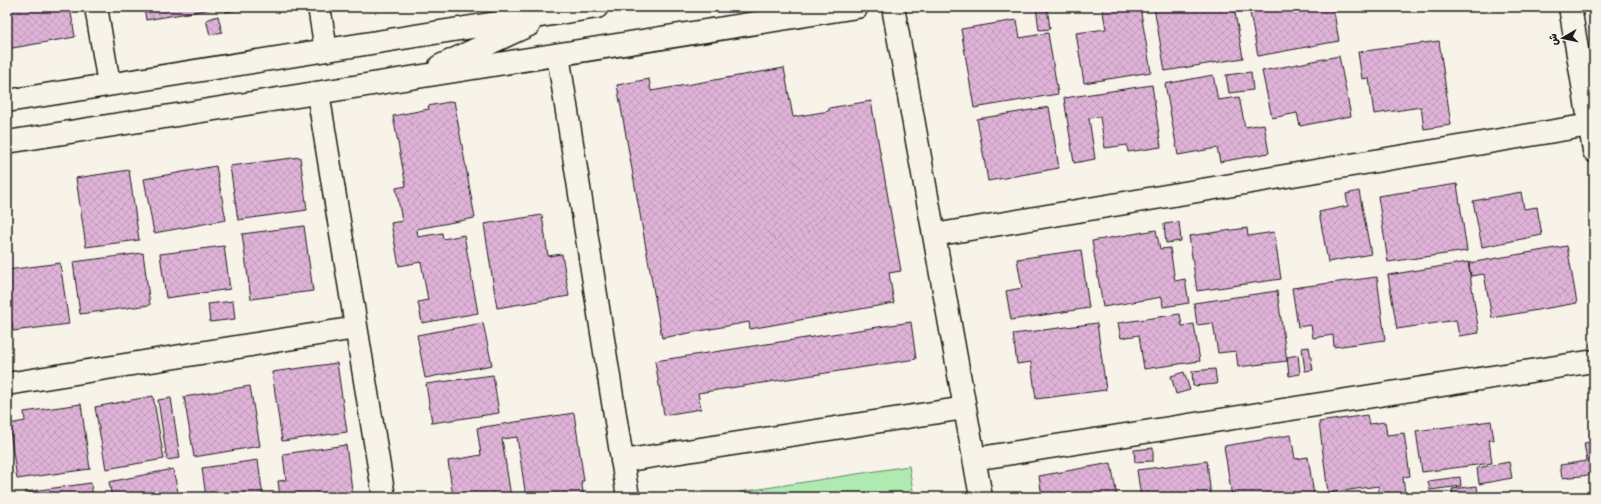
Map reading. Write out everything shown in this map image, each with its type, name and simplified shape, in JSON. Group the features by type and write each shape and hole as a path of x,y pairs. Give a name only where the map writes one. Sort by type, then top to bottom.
{"street":[{"path":"96,7 109,84"},
{"path":"319,7 326,50"},
{"path":"7,101 326,50 551,11 597,7"},
{"path":"7,142 857,7"},
{"path":"893,7 981,497"},
{"path":"1570,7 1594,151"},
{"path":"418,77 551,11"},
{"path":"558,55 628,497"},
{"path":"318,93 384,497"},
{"path":"934,234 1590,125"},
{"path":"7,384 356,328"},
{"path":"974,458 1594,361"},
{"path":"622,461 965,408"}],"green space":[{"path":"909,466 914,497 741,497 740,492"}],"building":[{"path":"7,7 70,7 75,37 7,49"},
{"path":"144,7 224,7 146,20"},
{"path":"225,7 259,7 226,12"},
{"path":"1036,7 1047,7 1050,29 1039,30"},
{"path":"1102,7 1140,7 1151,72 1084,83 1076,33 1106,29"},
{"path":"1154,7 1234,7 1243,58 1165,71"},
{"path":"1249,7 1333,7 1339,41 1258,56"},
{"path":"218,16 222,32 210,35 206,20"},
{"path":"1017,20 1020,38 1048,33 1058,94 974,108 961,29"},
{"path":"1439,41 1451,125 1424,129 1421,107 1374,114 1369,78 1362,79 1358,52"},
{"path":"1339,56 1351,116 1300,126 1297,113 1272,118 1262,71"},
{"path":"784,68 793,117 829,111 829,108 871,101 901,271 889,273 894,303 750,329 749,322 662,338 617,85 649,79 651,91"},
{"path":"1251,72 1253,90 1229,93 1226,75"},
{"path":"1213,75 1218,100 1239,97 1245,127 1264,124 1269,153 1220,162 1217,148 1178,155 1165,84"},
{"path":"1152,85 1161,147 1128,152 1127,145 1105,148 1100,117 1089,118 1095,159 1074,163 1064,98"},
{"path":"454,101 475,218 417,229 418,237 442,233 443,239 464,235 478,313 422,323 418,302 428,300 421,262 399,266 391,223 402,221 396,188 406,186 393,116 429,109 428,106"},
{"path":"1049,107 1059,168 988,181 977,119"},
{"path":"300,157 307,210 238,220 230,166"},
{"path":"216,166 226,220 154,233 144,179"},
{"path":"129,170 139,240 86,247 76,178"},
{"path":"1457,184 1467,251 1388,262 1378,196"},
{"path":"1359,191 1371,254 1328,262 1319,212 1348,206 1346,194"},
{"path":"1521,192 1524,209 1537,207 1542,235 1482,247 1473,201"},
{"path":"542,215 548,256 562,254 569,296 497,308 484,224"},
{"path":"1179,222 1181,241 1166,243 1164,224"},
{"path":"304,226 313,291 251,299 242,234"},
{"path":"1247,228 1248,236 1274,232 1281,279 1197,291 1189,236"},
{"path":"1156,230 1160,249 1170,248 1175,281 1185,279 1189,303 1163,307 1162,297 1103,307 1092,241"},
{"path":"224,246 230,289 166,298 160,254"},
{"path":"1567,246 1577,303 1492,318 1484,274 1471,276 1469,263"},
{"path":"1081,250 1089,308 1011,320 1006,291 1022,288 1017,259"},
{"path":"143,253 150,305 80,314 73,262"},
{"path":"1468,262 1479,333 1459,336 1456,320 1397,329 1388,275"},
{"path":"60,263 69,324 13,331 7,287 7,270"},
{"path":"1377,277 1385,340 1334,347 1333,335 1313,338 1311,325 1298,327 1292,288"},
{"path":"1277,291 1287,361 1238,367 1236,351 1218,353 1213,323 1197,325 1194,303"},
{"path":"233,301 235,319 210,322 208,304"},
{"path":"1180,314 1182,326 1194,324 1200,361 1144,369 1139,335 1121,338 1118,323"},
{"path":"911,322 916,359 698,393 701,409 664,415 655,361"},
{"path":"483,323 492,365 425,378 417,335"},
{"path":"1097,323 1106,390 1036,399 1031,362 1017,364 1013,334"},
{"path":"1309,347 1313,370 1305,371 1302,348"},
{"path":"1298,355 1300,374 1289,376 1287,357"},
{"path":"337,363 347,432 282,441 272,372"},
{"path":"1215,369 1217,384 1193,386 1192,371"},
{"path":"1184,372 1190,390 1176,394 1171,376"},
{"path":"493,375 499,413 432,423 426,384"},
{"path":"250,386 260,446 194,457 184,397"},
{"path":"153,396 164,459 106,469 95,407"},
{"path":"171,398 180,458 167,460 158,400"},
{"path":"81,404 90,469 17,479 9,424 25,421 24,412"},
{"path":"574,413 584,481 581,481 584,496 526,497 517,437 502,439 511,497 453,497 448,461 481,455 477,428"},
{"path":"1367,415 1369,424 1385,422 1387,435 1404,433 1410,476 1403,477 1405,494 1380,497 1378,486 1328,493 1319,422"},
{"path":"1491,421 1494,440 1489,440 1492,463 1422,472 1416,431"},
{"path":"1291,435 1295,459 1308,457 1314,495 1300,497 1232,497 1224,446"},
{"path":"1594,442 1594,484 1591,485 1590,475 1562,478 1560,465 1587,461 1584,443"},
{"path":"346,445 353,497 280,497 278,481 286,480 283,454"},
{"path":"1153,448 1153,461 1135,462 1134,450"},
{"path":"258,460 263,497 206,497 202,468"},
{"path":"1207,461 1211,497 1141,497 1137,470"},
{"path":"1509,462 1512,478 1479,484 1477,468"},
{"path":"1111,463 1117,497 1042,497 1039,476"},
{"path":"173,469 179,497 112,497 109,482"},
{"path":"1460,477 1461,486 1430,490 1428,481"},
{"path":"91,483 93,497 26,497 25,492"},
{"path":"1477,486 1478,495 1453,497 1452,489"},
{"path":"1506,493 1507,497 1476,497"}]}
